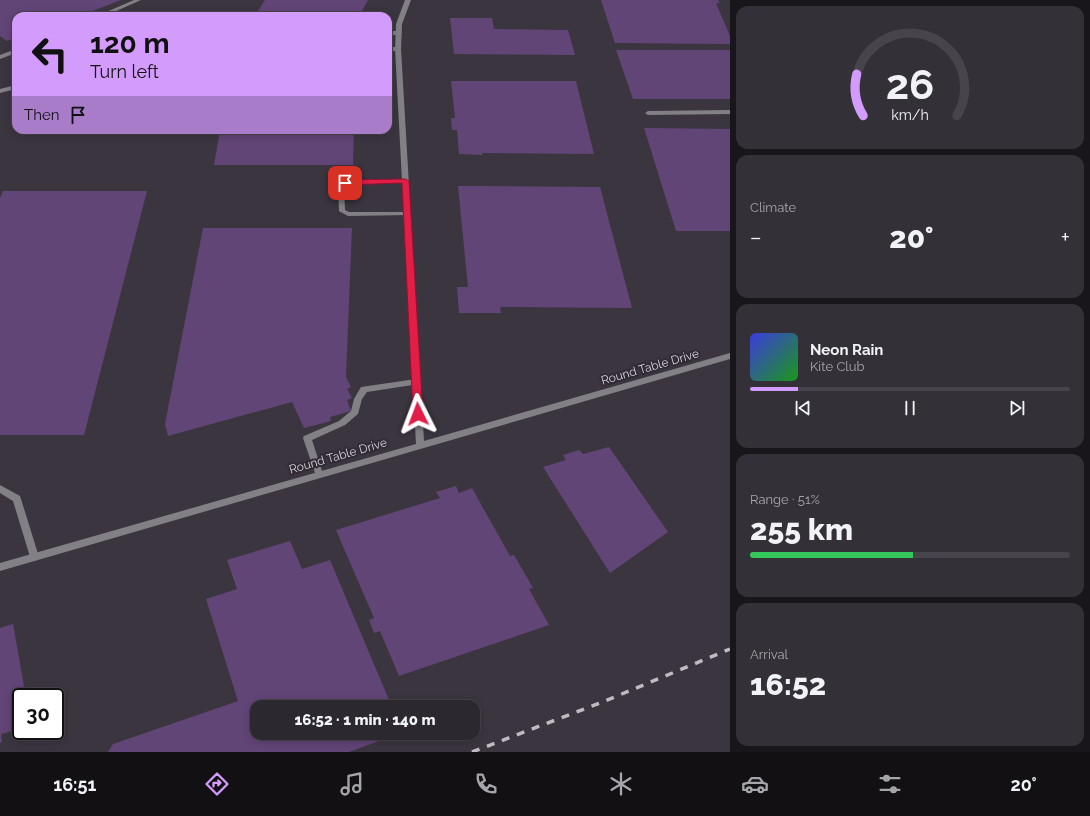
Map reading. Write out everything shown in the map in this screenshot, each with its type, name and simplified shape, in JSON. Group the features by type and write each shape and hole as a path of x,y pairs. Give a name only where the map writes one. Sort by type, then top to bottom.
{"street":[{"path":"110,12 138,0"},
{"path":"408,0 399,24 398,49 420,445"},
{"path":"392,33 399,33"},
{"path":"392,49 398,49"},
{"path":"0,57 12,52"},
{"path":"0,90 12,88"},
{"path":"648,113 730,112"},
{"path":"405,181 345,183 341,186 342,210 348,214 407,214"},
{"name":"Round Table Drive","path":"0,567 730,356"},
{"path":"319,474 307,438 342,422 355,412 358,399 364,389 416,382"},
{"path":"0,489 17,499 34,557"}],"building":[{"path":"0,0 121,0 90,12 12,12 12,39 7,41 0,36"},
{"path":"265,0 368,0 361,12 258,11"},
{"path":"601,0 718,0 720,3 716,3 730,36 730,44 615,43"},
{"path":"450,18 492,18 494,29 568,30 575,55 454,54"},
{"path":"616,50 730,50 730,99 633,99"},
{"path":"451,81 576,81 594,154 459,154 457,130 452,130 451,118 455,118"},
{"path":"644,128 730,129 730,231 676,231"},
{"path":"219,134 354,134 353,165 214,165"},
{"path":"458,186 600,187 632,308 500,307 501,313 459,313 457,287 468,287"},
{"path":"3,191 147,191 84,435 0,435 0,198"},
{"path":"203,228 352,228 346,377 351,387 347,389 352,398 347,400 351,411 330,417 331,421 304,428 292,402 168,436 165,424"},
{"path":"609,447 668,532 610,573 543,467 566,460 563,455 579,450 583,454"},
{"path":"456,486 459,493 472,488 510,556 514,555 533,588 529,589 549,625 399,676 380,631 374,633 369,620 374,618 336,530 440,498 436,492"},
{"path":"290,541 302,569 330,560 389,700 250,700 250,740 382,740 349,752 108,752 113,744 238,701 206,599 237,589 227,560"},
{"path":"13,624 24,688 12,688 12,731 1,734 2,742 0,743 0,628"}],"railway":[{"path":"472,752 605,701 730,649"}],"route":[{"path":"345,183 353,181 405,181 418,414"}]}
